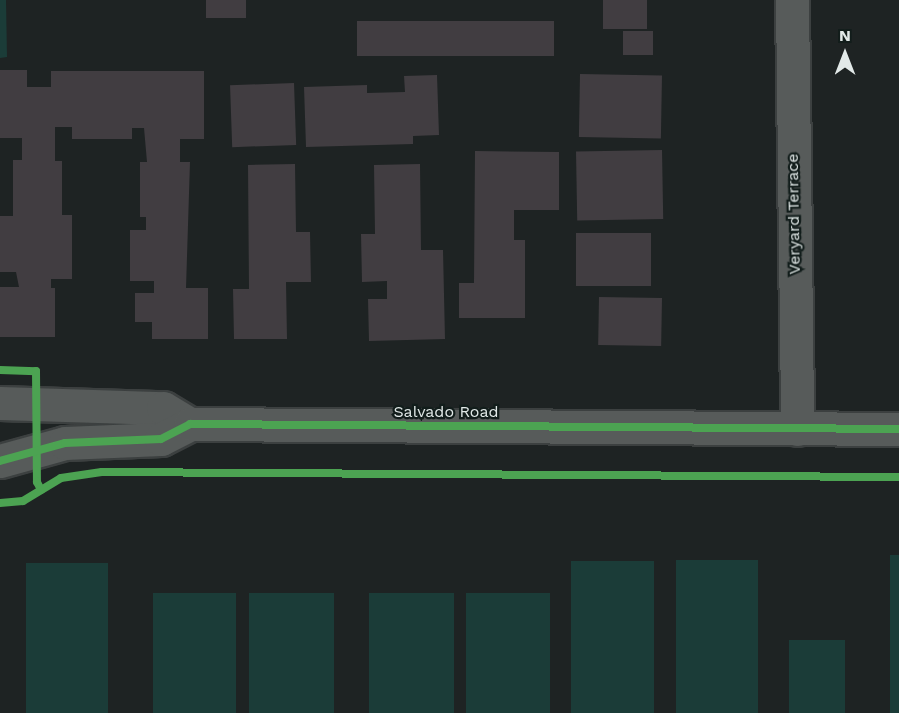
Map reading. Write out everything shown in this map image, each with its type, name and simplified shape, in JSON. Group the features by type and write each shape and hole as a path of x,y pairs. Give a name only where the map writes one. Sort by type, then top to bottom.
{"street":[{"name":"Veryard Terrace","path":"792,0 797,429"},
{"path":"0,403 163,408 190,424"},
{"name":"Salvado Road","path":"0,461 65,443 161,439 190,424 899,429"}],"green space":[{"path":"0,0 6,0 7,57 0,58"},
{"path":"890,555 899,555 899,713 890,713"},
{"path":"676,560 758,560 758,713 676,713"},
{"path":"571,561 654,561 654,713 571,713"},
{"path":"26,563 108,563 108,713 26,713"},
{"path":"153,593 236,593 236,713 153,713"},
{"path":"249,593 334,593 334,713 249,713"},
{"path":"369,593 454,593 454,713 369,713"},
{"path":"466,593 550,593 550,713 466,713"},
{"path":"789,640 845,640 845,713 789,713"}],"building":[{"path":"206,0 246,0 246,18 206,18"},
{"path":"603,0 647,0 647,29 603,29"},
{"path":"357,21 554,21 554,56 357,56"},
{"path":"623,31 653,31 653,55 623,55"},
{"path":"0,70 27,70 27,87 51,87 51,71 204,71 204,139 180,139 180,162 190,162 186,288 208,288 208,339 152,339 152,322 135,322 135,293 154,293 154,281 130,281 130,230 146,230 146,217 140,217 140,162 147,162 144,128 132,128 132,139 72,139 72,127 55,127 55,161 62,161 62,215 72,215 72,279 51,279 51,288 55,288 55,337 0,337 0,287 19,287 16,272 0,272 0,216 13,216 13,160 22,160 22,138 0,138"},
{"path":"580,74 662,75 661,138 579,137"},
{"path":"437,75 439,135 413,136 413,144 306,147 304,87 367,85 367,93 405,92 404,76"},
{"path":"294,83 296,145 232,147 230,85"},
{"path":"662,150 663,219 577,220 576,152"},
{"path":"475,151 559,152 559,210 514,210 514,240 525,240 525,318 459,318 459,283 474,283"},
{"path":"295,164 296,232 310,232 311,282 286,282 287,339 234,339 233,289 249,289 248,165"},
{"path":"420,164 421,250 443,250 445,339 369,341 368,299 387,299 387,281 362,282 361,234 375,234 374,165"},
{"path":"576,233 651,233 651,286 576,286"},
{"path":"599,297 662,298 661,346 598,345"}],"cycle path":[{"path":"0,370 36,371 37,482 41,490"},
{"path":"0,461 65,443 161,439 190,424 899,429"},
{"path":"0,503 23,501 61,478 102,472 899,477"}]}
